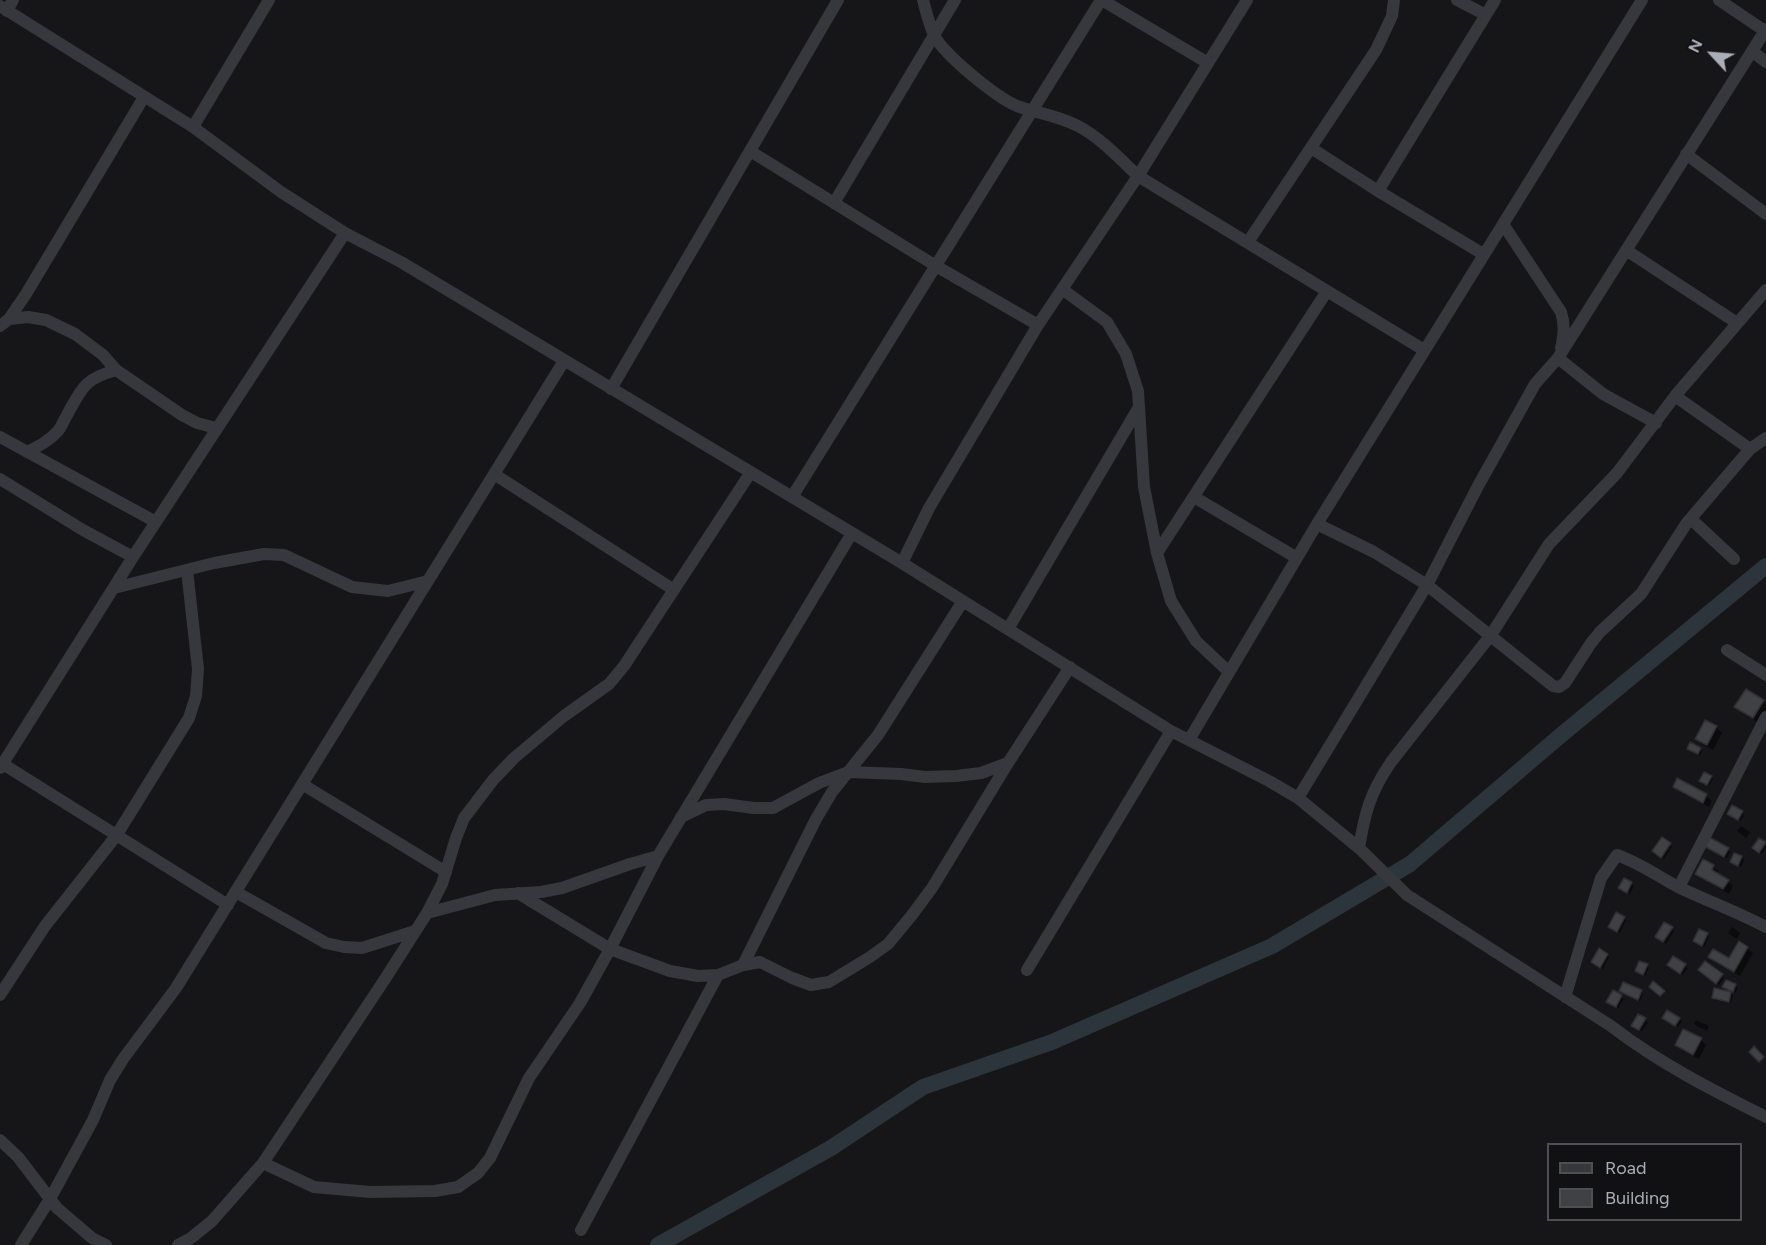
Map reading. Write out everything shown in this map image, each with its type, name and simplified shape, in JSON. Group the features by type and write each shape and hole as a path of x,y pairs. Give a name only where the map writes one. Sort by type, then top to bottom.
{"street":[{"path":"193,127 269,0"},
{"path":"611,389 838,0"},
{"path":"923,0 934,36 945,50 977,79 1016,105 1080,127 1108,148 1138,176 1425,350"},
{"path":"834,203 955,0"},
{"path":"792,497 1102,0 1208,63"},
{"path":"902,563 928,508 1038,325 1138,176 1247,0"},
{"path":"1248,242 1376,50 1392,16 1394,0"},
{"path":"1458,0 1486,15"},
{"path":"1378,191 1495,0"},
{"path":"1189,740 1317,524 1642,0"},
{"path":"1298,798 1427,585 1478,486 1535,384 1558,358 1765,30 1719,0"},
{"path":"7,6 193,127 281,192 345,233 401,262 751,472 1172,731 1298,798 1359,848 1407,895 1611,1026 1640,1048 1712,1090 1766,1117"},
{"path":"1752,51 1766,62"},
{"path":"4,323 26,294 144,97"},
{"path":"1311,147 1378,191 1484,254"},
{"path":"750,151 936,266 1038,325"},
{"path":"1686,154 1766,214"},
{"path":"1503,224 1561,312 1564,334 1558,358"},
{"path":"228,904 1,766 216,428 345,233"},
{"path":"1626,250 1737,323"},
{"path":"1062,289 1107,322 1126,354 1138,391 1144,487 1157,553 1171,601 1196,641 1229,672"},
{"path":"1359,848 1364,816 1378,782 1391,762 1491,635 1549,544 1610,481 1675,396 1766,290"},
{"path":"1157,553 1327,291"},
{"path":"4,323 27,317 46,320 75,334 103,355 116,370 182,415 197,423 216,428"},
{"path":"1558,358 1603,394 1656,423"},
{"path":"21,1245 50,1199 93,1120 110,1080 176,988 564,361"},
{"path":"27,452 46,443 59,429 82,388 89,381 101,374 116,370"},
{"path":"1675,396 1766,455"},
{"path":"1008,629 1139,407"},
{"path":"0,437 156,522"},
{"path":"1317,524 1374,552 1427,585 1553,686 1559,687 1565,683 1600,632 1641,594 1691,519 1752,448 1766,438"},
{"path":"178,1245 212,1221 263,1163 427,913 442,884 464,818 493,780 514,758 564,716 609,684 624,666 751,472"},
{"path":"494,474 675,590"},
{"path":"0,479 83,531 133,557"},
{"path":"1194,497 1297,558"},
{"path":"1691,519 1734,559"},
{"path":"263,1163 314,1187 370,1192 435,1191 458,1187 478,1173 490,1158 529,1078 580,1003 658,856 852,533"},
{"path":"114,588 214,563 264,554 284,555 352,587 388,591 428,581"},
{"path":"0,995 45,927 116,836 189,718 196,696 198,669 187,570"},
{"path":"743,965 816,819 832,792 878,735 963,601"},
{"path":"1727,650 1766,675"},
{"path":"518,893 610,949 670,972 698,976 718,975 743,965 760,962 811,985 829,982 888,944 912,915 932,888 1070,667"},
{"path":"1679,887 1766,717"},
{"path":"1027,970 1172,731"},
{"path":"681,817 706,805 724,804 773,808 819,783 848,772 925,777 956,776 981,773 1008,763"},
{"path":"302,784 446,872"},
{"path":"1565,997 1601,878 1617,855 1630,859 1679,887 1766,927"},
{"path":"427,913 495,895 562,888 658,856"},
{"path":"236,892 326,943 344,947 362,948 415,931"},
{"path":"581,1230 718,975"},
{"path":"0,1140 18,1157 57,1208 92,1238 106,1245"}],"building":[{"path":"1746,689 1764,700 1753,718 1734,707"},
{"path":"1705,720 1717,726 1707,745 1695,739"},
{"path":"1690,742 1701,748 1698,754 1687,749"},
{"path":"1704,772 1712,776 1707,785 1699,781"},
{"path":"1677,778 1707,794 1703,803 1673,787"},
{"path":"1732,805 1743,811 1738,820 1727,814"},
{"path":"1662,837 1671,843 1661,858 1652,851"},
{"path":"1709,837 1729,848 1724,857 1704,846"},
{"path":"1759,838 1766,842 1759,853 1752,848"},
{"path":"1734,853 1742,856 1738,866 1730,862"},
{"path":"1703,859 1714,865 1712,870 1729,880 1723,889 1695,874"},
{"path":"1624,878 1632,882 1627,893 1618,888"},
{"path":"1616,912 1625,917 1617,932 1608,927"},
{"path":"1664,922 1673,927 1663,942 1655,937"},
{"path":"1699,929 1708,933 1702,946 1693,941"},
{"path":"1739,941 1748,947 1734,972 1708,957 1713,949 1729,958"},
{"path":"1599,948 1608,954 1600,968 1591,962"},
{"path":"1673,956 1686,964 1680,974 1667,965"},
{"path":"1639,961 1648,964 1643,975 1635,971"},
{"path":"1705,961 1723,974 1716,984 1698,970"},
{"path":"1726,980 1736,984 1733,992 1722,987"},
{"path":"1653,981 1665,991 1660,996 1649,987"},
{"path":"1623,982 1642,990 1638,1000 1619,991"},
{"path":"1714,988 1731,992 1729,1002 1712,998"},
{"path":"1613,990 1622,995 1616,1007 1606,1002"},
{"path":"1667,1010 1680,1018 1675,1026 1662,1018"},
{"path":"1638,1014 1646,1018 1639,1030 1631,1026"},
{"path":"1683,1029 1702,1038 1693,1055 1675,1045"},
{"path":"1754,1046 1764,1057 1759,1062 1749,1052"}],"waterway":[{"path":"658,1245 831,1148 923,1087 1052,1042 1272,946 1410,864 1560,736 1766,566"}]}
